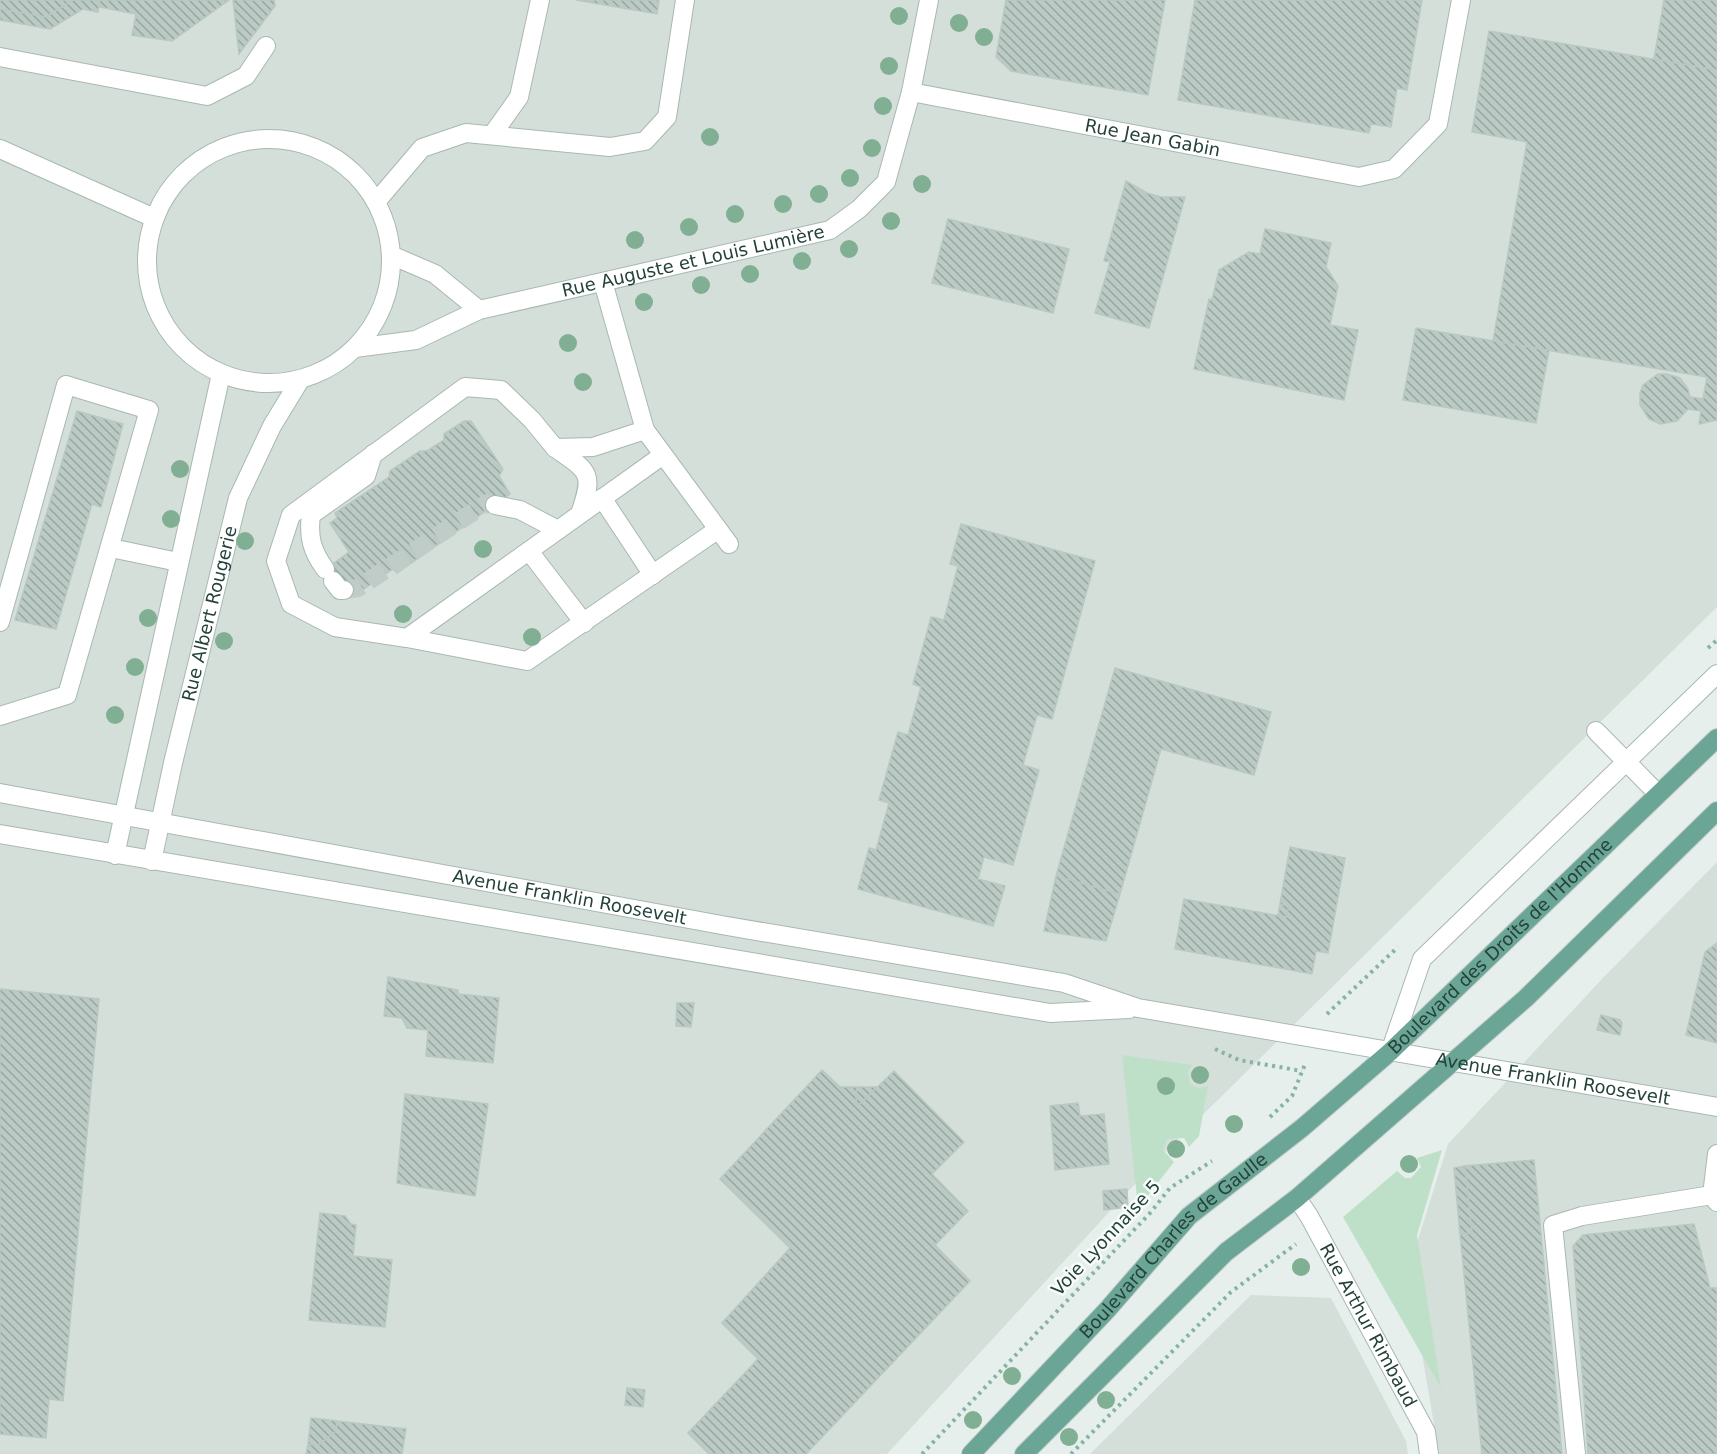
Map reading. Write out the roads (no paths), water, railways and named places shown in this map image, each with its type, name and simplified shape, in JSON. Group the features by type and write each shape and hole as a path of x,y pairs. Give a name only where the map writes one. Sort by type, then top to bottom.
{"main road":[{"name":"Boulevard des Droits de l'Homme","path":"1390,1052 1475,974 1717,738"},
{"path":"1024,1454 1226,1252 1297,1198 1526,998 1717,811"},
{"name":"Boulevard Charles de Gaulle","path":"972,1454 1107,1310 1189,1216 1302,1128 1390,1052"}],"street":[{"path":"492,135 519,97 540,0"},
{"path":"376,202 422,148 466,133 610,147 645,141 668,117 685,0"},
{"name":"Rue Auguste et Louis Lumière","path":"355,348 416,340 478,310 830,230 859,209 886,182 911,92 929,0"},
{"name":"Rue Jean Gabin","path":"911,92 1359,177 1394,170 1438,124 1461,0"},
{"path":"0,57 207,96 246,76 266,46"},
{"path":"268,138 305,144 339,160 360,179 376,202 386,228 391,255 388,290 375,321 355,348 330,368 300,380 260,384 220,374 186,352 163,324 150,290 146,254 154,218 172,186 199,160 232,144 268,138"},
{"path":"0,149 154,218"},
{"path":"391,255 435,274 478,310"},
{"path":"603,282 645,430 729,544"},
{"path":"114,855 220,374"},
{"name":"Rue Albert Rougerie","path":"152,861 238,498 272,426 300,380"},
{"path":"0,622 66,385 149,410 67,695 0,716"},
{"path":"580,514 589,486 582,466 555,448 532,420 501,390 465,387 291,515 276,561 291,604 335,627 527,661 717,530"},
{"path":"555,448 592,447 645,430"},
{"path":"334,580 316,557 309,536 311,515 366,476 373,454"},
{"path":"407,638 663,455"},
{"path":"602,498 653,575"},
{"path":"495,505 520,510 558,530"},
{"path":"111,548 178,562"},
{"path":"529,551 584,623"},
{"name":"Boulevard des Droits de l'Homme","path":"1390,1052 1422,959 1717,674"},
{"path":"1596,731 1659,794"},
{"name":"Avenue Franklin Roosevelt","path":"0,793 750,930 1064,983 1138,1008 1717,1107"},
{"name":"Avenue Franklin Roosevelt","path":"0,834 1050,1012 1138,1008"},
{"path":"1576,1454 1553,1225 1582,1216 1715,1198 1717,1154"},
{"name":"Rue Arthur Rimbaud","path":"1297,1198 1316,1228 1426,1432 1429,1454"}],"tunnel":[{"path":"344,590 358,588 487,503 495,505"}]}
